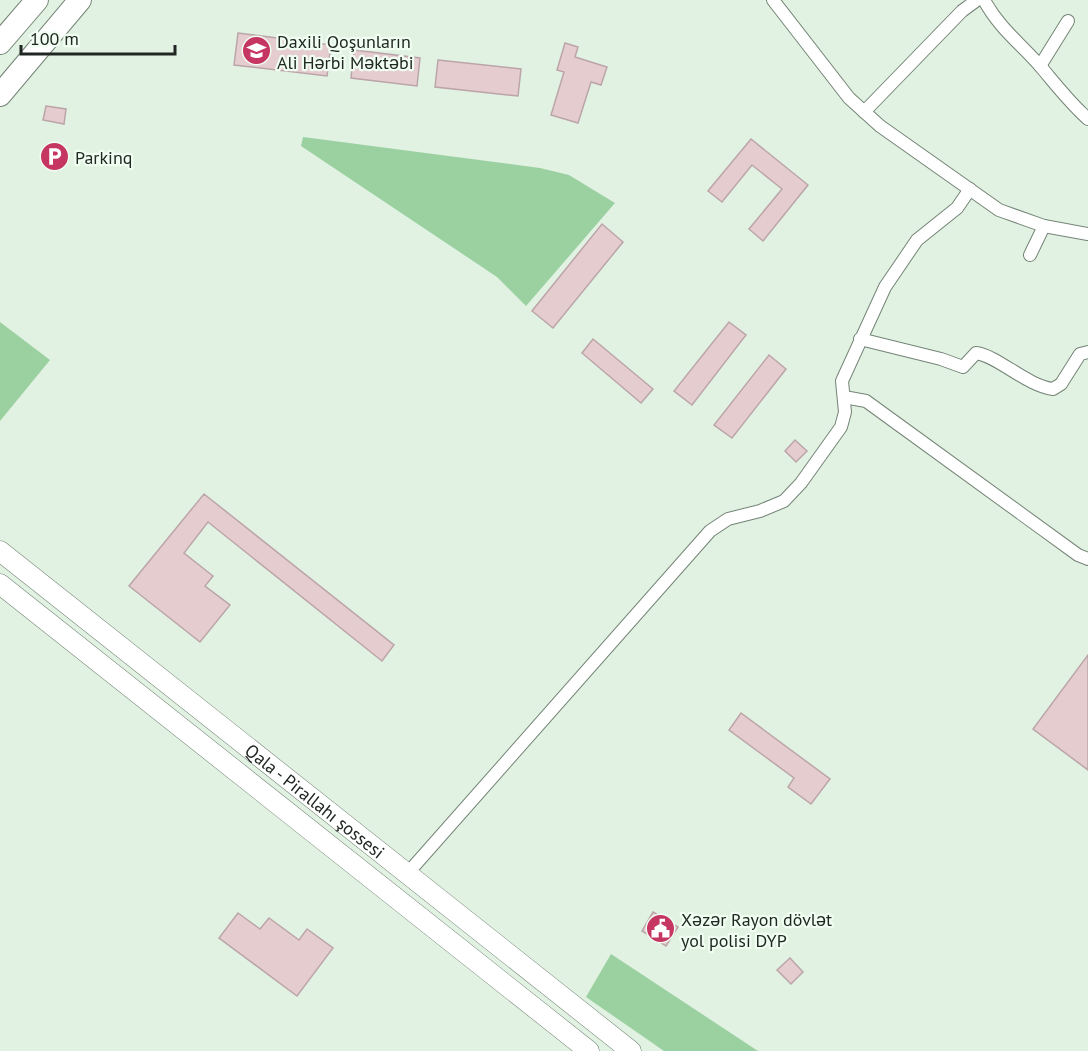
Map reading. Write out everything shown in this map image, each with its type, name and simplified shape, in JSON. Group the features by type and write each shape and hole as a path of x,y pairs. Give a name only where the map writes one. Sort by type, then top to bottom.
{"highway":[{"path":"0,43 37,0"},
{"path":"0,95 80,0"}],"main road":[{"name":"Qala - Pirallahı şossesi","path":"0,551 631,1051"},
{"name":"Qala - Pirallahı şossesi","path":"0,584 589,1051"}],"street":[{"path":"773,0 828,73 864,112 890,134 999,210 1044,226 1088,234"},
{"path":"864,112 962,10 977,0"},
{"path":"984,0 1005,32 1040,66 1068,101 1088,119"},
{"path":"1040,66 1068,21"},
{"path":"407,874 710,531 728,519 773,506 792,493 841,427 845,412 842,381 885,288 923,233 957,208 970,189"},
{"path":"1030,255 1044,226"},
{"path":"860,339 941,359 963,367 976,353 983,354 1010,371 1053,388 1061,384 1080,354 1088,352"},
{"path":"844,397 866,401 1078,555 1088,559"}],"green space":[{"path":"303,137 540,168 569,175 615,203 526,306 497,277 301,146"},
{"path":"0,322 50,360 0,421"},
{"path":"611,954 758,1051 664,1051 586,997"}],"building":[{"path":"238,33 331,45 327,76 234,65"},
{"path":"565,43 578,47 575,57 607,67 601,85 591,82 578,123 551,115 564,72 557,70"},
{"path":"354,50 420,58 417,86 351,78"},
{"path":"438,60 521,69 518,96 435,87"},
{"path":"46,106 66,109 64,124 43,120"},
{"path":"751,139 808,185 763,241 749,229 782,189 752,165 722,202 708,191"},
{"path":"602,224 623,242 553,328 532,311"},
{"path":"729,322 746,335 692,405 674,391"},
{"path":"593,339 653,389 641,403 582,353"},
{"path":"769,355 786,369 732,438 714,425"},
{"path":"795,440 807,451 796,462 785,451"},
{"path":"204,494 394,645 382,661 208,522 184,553 213,576 205,586 230,605 200,642 129,586"},
{"path":"1088,655 1088,770 1033,729"},
{"path":"741,713 830,779 811,804 788,787 794,778 729,730"},
{"name":"Xəzər Rayon dövlət yol polisi DYP","path":"653,912 678,927 666,946 642,931"},
{"path":"238,913 260,929 269,918 299,940 307,929 333,948 297,996 219,938"},
{"path":"790,958 803,972 791,984 777,970"}],"place":[{"name":"Daxili Qoşunların Ali Hərbi Məktəbi","path":"256,51"},
{"name":"Parkinq","path":"54,157"},
{"name":"Xəzər Rayon dövlət yol polisi DYP","path":"660,929"}]}
